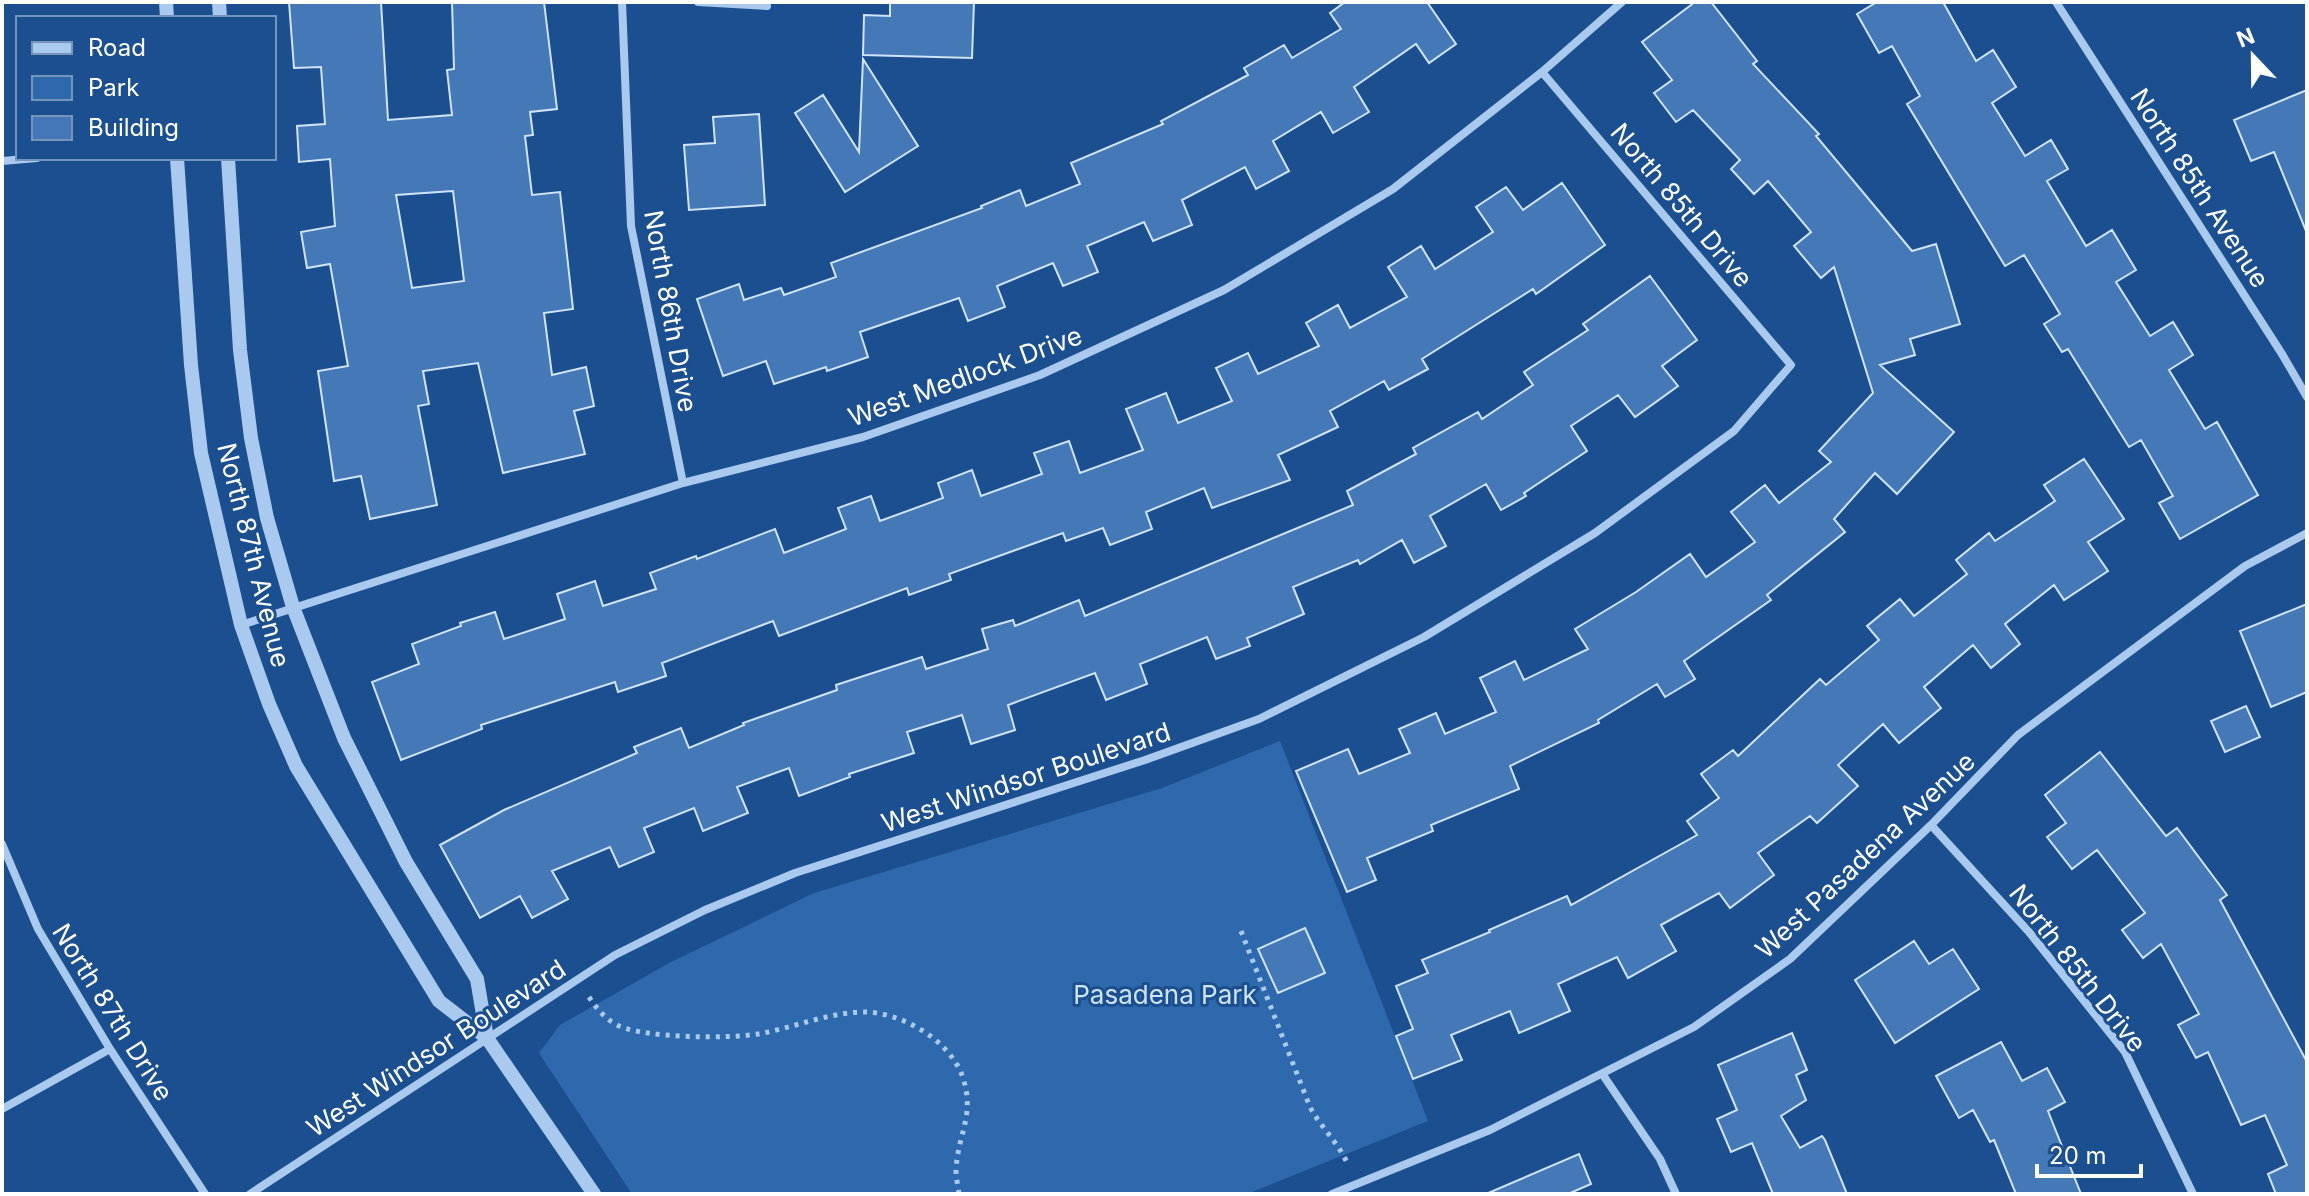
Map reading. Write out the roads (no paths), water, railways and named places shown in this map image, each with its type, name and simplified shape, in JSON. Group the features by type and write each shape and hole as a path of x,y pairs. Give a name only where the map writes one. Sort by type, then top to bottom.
{"street":[{"name":"North 86th Drive","path":"622,2 631,226 683,483"},
{"path":"698,2 767,6"},
{"name":"West Medlock Drive","path":"241,625 683,483 863,437 1040,375 1224,290 1393,189 1542,72 1622,2"},
{"name":"North 85th Avenue","path":"2056,2 2307,397"},
{"name":"North 85th Drive","path":"1542,72 1791,365"},
{"name":"North 87th Avenue","path":"177,160 191,365 201,453 241,625 269,704 296,766 439,1001 487,1038 594,1194"},
{"name":"North 87th Avenue","path":"228,160 240,350 251,438 267,518 293,607 351,752 406,862 477,979 487,1038"},
{"name":"West Windsor Boulevard","path":"250,1194 615,955 705,910 795,873 1145,760 1259,719 1424,637 1595,533 1734,431 1791,365"},
{"name":"West Pasadena Avenue","path":"1332,1194 1490,1130 1694,1027 1790,959 1931,825 2018,735 2245,566 2307,533"},
{"name":"North 85th Drive","path":"1931,825 2029,932 2125,1052 2193,1194"},
{"name":"North 87th Drive","path":"2,844 38,929 110,1049 205,1194"},
{"path":"2,1109 110,1049"},
{"path":"1603,1075 1660,1159 1676,1194"}],"park label":[{"name":"Pasadena Park","path":"1165,994"}]}
